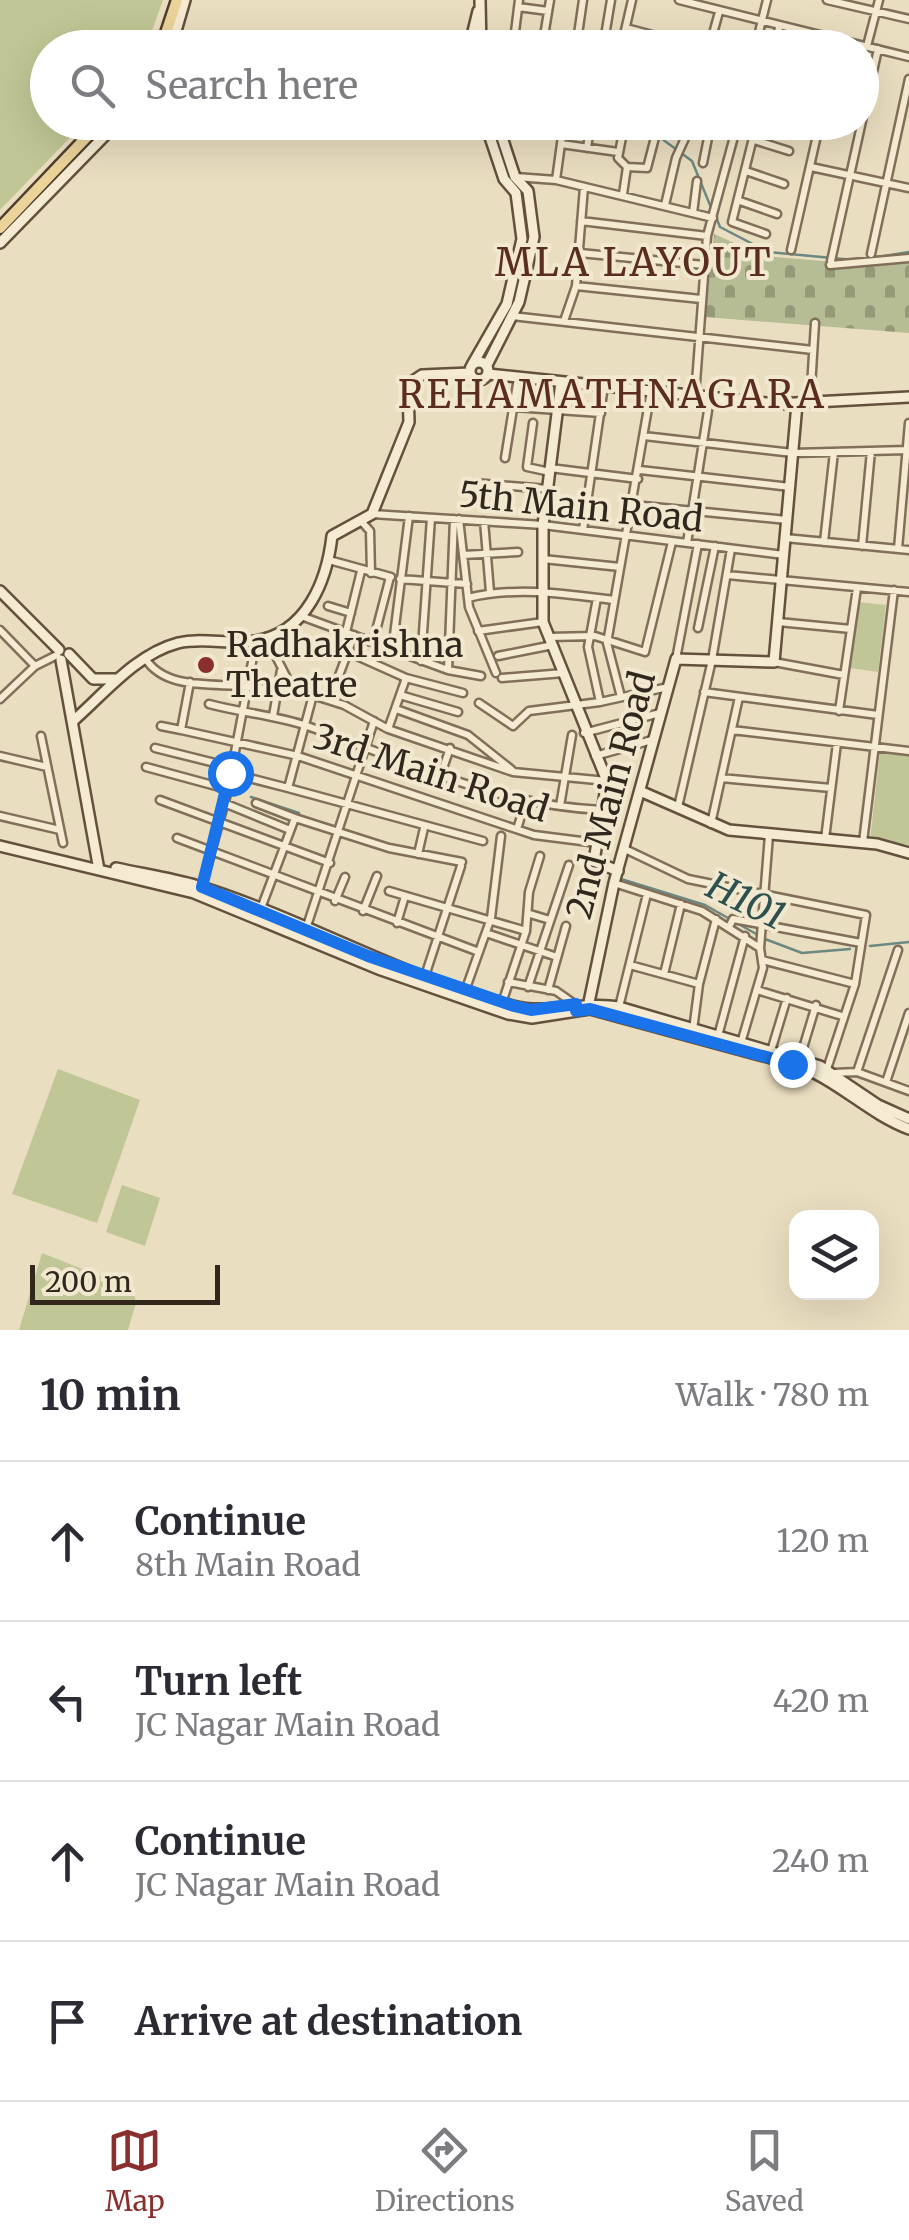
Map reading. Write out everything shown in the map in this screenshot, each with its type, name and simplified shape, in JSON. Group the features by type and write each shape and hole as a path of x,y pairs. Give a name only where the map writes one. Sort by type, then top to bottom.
{"main road":[{"path":"164,30 175,0"},
{"path":"176,30 185,0"},
{"path":"471,30 480,4"},
{"path":"480,4 481,30"},
{"path":"0,224 82,140"},
{"path":"0,242 100,140"},
{"path":"471,369 507,304 522,239 516,193 504,178 491,140"},
{"path":"471,369 479,380 487,370 512,316 534,237 528,191 516,176 503,140"},
{"path":"73,722 119,677 145,658 180,643 261,639 301,616 319,592 334,534 372,514 408,422 408,390 422,375 471,369 480,362 487,370 518,378 710,398 797,404 909,397"},
{"path":"561,382 543,525 543,622 566,672 576,704 578,734 607,781 594,861 618,871"},
{"path":"774,662 797,404"},
{"path":"0,591 61,655 93,678 119,677"},
{"path":"61,655 98,868"},
{"name":"2nd Main Road","path":"588,1006 614,884 676,659 774,662"},
{"path":"640,791 711,825 863,843 909,853"},
{"path":"0,846 201,891 522,1017 588,1006 619,1007 692,1034 800,1058 909,1119"},
{"path":"464,994 531,1010 576,1008"},
{"path":"588,1006 828,1073 870,1110 909,1129"}],"street":[{"path":"545,30 550,0"},
{"path":"579,30 583,0"},
{"path":"606,30 610,0"},
{"path":"632,0 626,28 634,30"},
{"path":"679,0 791,30"},
{"path":"760,30 767,0"},
{"path":"826,0 909,20"},
{"path":"872,30 880,0"},
{"path":"515,30 519,3 548,11"},
{"path":"714,30 718,12"},
{"path":"879,49 909,57"},
{"path":"870,254 909,80"},
{"path":"556,180 562,140"},
{"path":"587,148 588,140"},
{"path":"621,140 619,163 627,168 646,168 654,140"},
{"path":"665,205 685,140"},
{"path":"703,163 708,140"},
{"path":"694,396 707,236 733,140"},
{"path":"766,234 732,222 754,140 790,150"},
{"path":"792,246 816,140"},
{"path":"858,140 832,258 909,258"},
{"path":"561,144 618,152"},
{"path":"810,167 909,188"},
{"path":"623,194 627,168"},
{"path":"746,171 784,184"},
{"path":"516,176 556,180 714,215"},
{"path":"693,213 697,181"},
{"path":"564,321 576,286 584,187"},
{"path":"740,201 777,214"},
{"path":"582,221 707,236"},
{"path":"580,253 704,265"},
{"path":"576,286 702,299"},
{"path":"512,316 813,350"},
{"path":"810,403 815,323"},
{"path":"505,458 518,378"},
{"path":"583,530 604,386"},
{"path":"621,697 607,643 651,391"},
{"path":"687,543 710,398"},
{"path":"514,406 600,413"},
{"path":"533,422 527,467 638,479"},
{"path":"898,549 909,423"},
{"path":"644,436 793,453 906,450"},
{"path":"862,546 871,451"},
{"path":"824,542 834,452"},
{"path":"640,470 790,487"},
{"path":"474,483 548,489"},
{"path":"632,505 787,520"},
{"name":"5th Main Road","path":"372,514 543,525 784,556"},
{"path":"374,642 409,516"},
{"path":"421,661 431,518"},
{"path":"457,519 468,598 478,631 499,675 566,672"},
{"path":"448,670 450,584 457,519"},
{"path":"361,520 370,532 371,573"},
{"path":"484,521 490,592"},
{"path":"785,538 909,550"},
{"path":"498,656 551,641 592,636 645,652 672,542"},
{"path":"676,659 698,544"},
{"path":"698,628 716,546"},
{"path":"678,807 712,660 731,548"},
{"path":"464,554 518,552"},
{"path":"543,559 620,567"},
{"path":"329,560 394,577 467,584"},
{"path":"330,700 348,652 351,612 362,571"},
{"path":"726,575 909,592"},
{"path":"392,650 394,577"},
{"path":"839,711 857,588"},
{"path":"863,843 894,590"},
{"path":"468,598 490,592 543,592 614,600"},
{"path":"596,598 588,648 600,702"},
{"path":"328,606 351,612"},
{"path":"301,616 421,661 481,676"},
{"path":"478,631 543,622"},
{"path":"778,622 851,629"},
{"path":"2,636 35,666"},
{"path":"261,639 288,680 388,729 513,772 607,781"},
{"path":"201,891 227,790 247,683 261,639"},
{"path":"348,652 406,678 463,693"},
{"path":"0,699 35,666 61,655"},
{"path":"145,658 161,676 190,682 247,683 271,690"},
{"path":"774,662 844,675"},
{"path":"273,716 282,669"},
{"path":"388,729 406,678"},
{"path":"181,730 190,682"},
{"path":"479,704 513,726 529,711 600,702 668,686"},
{"path":"704,692 878,716"},
{"path":"288,788 313,695"},
{"path":"400,695 458,712"},
{"path":"711,825 740,696"},
{"name":"2nd Main Road","path":"209,704 306,725 440,777 524,803 602,810"},
{"path":"396,709 468,735 508,763 513,772"},
{"path":"560,806 578,734 660,713"},
{"path":"305,934 374,721"},
{"name":"3rd Main Road","path":"161,726 298,756 356,778 518,826 534,835 597,844"},
{"path":"732,730 909,752"},
{"path":"41,736 63,843"},
{"path":"595,756 652,740"},
{"path":"825,839 837,743"},
{"path":"155,748 346,806 483,841"},
{"path":"440,777 450,748"},
{"path":"0,756 48,767"},
{"path":"146,768 227,790"},
{"path":"722,778 831,788"},
{"path":"160,800 330,863"},
{"path":"256,802 340,834 462,864 424,980"},
{"path":"224,803 290,830"},
{"path":"518,826 524,803"},
{"path":"0,816 60,830"},
{"path":"258,915 295,818"},
{"path":"418,854 424,828"},
{"path":"740,1047 762,960 760,924 770,835"},
{"path":"464,994 491,918 501,836"},
{"path":"177,838 210,848 319,895 480,952"},
{"path":"625,849 688,879 866,915 855,984 842,1016 828,1073 857,1072 909,1091"},
{"path":"502,1003 526,931 529,892 540,856"},
{"path":"528,987 569,866"},
{"path":"363,911 377,876"},
{"path":"336,901 345,877"},
{"path":"614,884 731,923 760,924 861,944"},
{"path":"390,891 526,931"},
{"path":"619,1007 647,894"},
{"path":"397,924 405,896"},
{"path":"664,974 680,904"},
{"path":"530,914 550,920"},
{"path":"692,1034 699,984 716,919"},
{"path":"731,923 760,948"},
{"path":"548,990 566,926"},
{"path":"486,933 558,956"},
{"path":"717,1038 745,936"},
{"path":"857,1072 898,950"},
{"path":"762,960 855,984"},
{"path":"630,964 699,984"},
{"path":"508,982 548,990 576,1008"},
{"path":"757,990 842,1016"},
{"path":"772,1051 786,998"},
{"path":"800,1058 816,1005"},
{"path":"886,1082 909,1013"}],"green space":[{"path":"0,0 163,0 152,30 30,30 30,140 68,140 0,210"},
{"path":"714,234 764,256 858,264 909,258 909,333 705,317"},
{"path":"858,602 886,605 878,672 850,668"},
{"path":"880,752 909,755 909,845 870,840"},
{"path":"58,1069 140,1100 97,1223 12,1194"},
{"path":"122,1185 160,1198 145,1246 106,1232"},
{"path":"42,1253 133,1289 136,1303 128,1330 19,1330"}],"waterway":[{"path":"663,140 692,161 712,210"},
{"path":"716,217 720,227 768,252 854,260"},
{"path":"872,258 909,252"},
{"name":"H101","path":"251,797 299,813"},
{"name":"H101","path":"621,879 705,905 758,935"},
{"name":"H101","path":"765,939 802,953 850,949"},
{"name":"H101","path":"870,946 909,942"}],"place":[{"name":"Radhakrishna Theatre","path":"206,665"}],"district":[{"name":"MLA LAYOUT","path":"634,263"},
{"name":"REHAMATHNAGARA","path":"612,395"}],"route":[{"path":"230,773 202,887 368,956 514,1006 531,1010 576,1004 576,1011 590,1009 631,1019 792,1064"}]}
